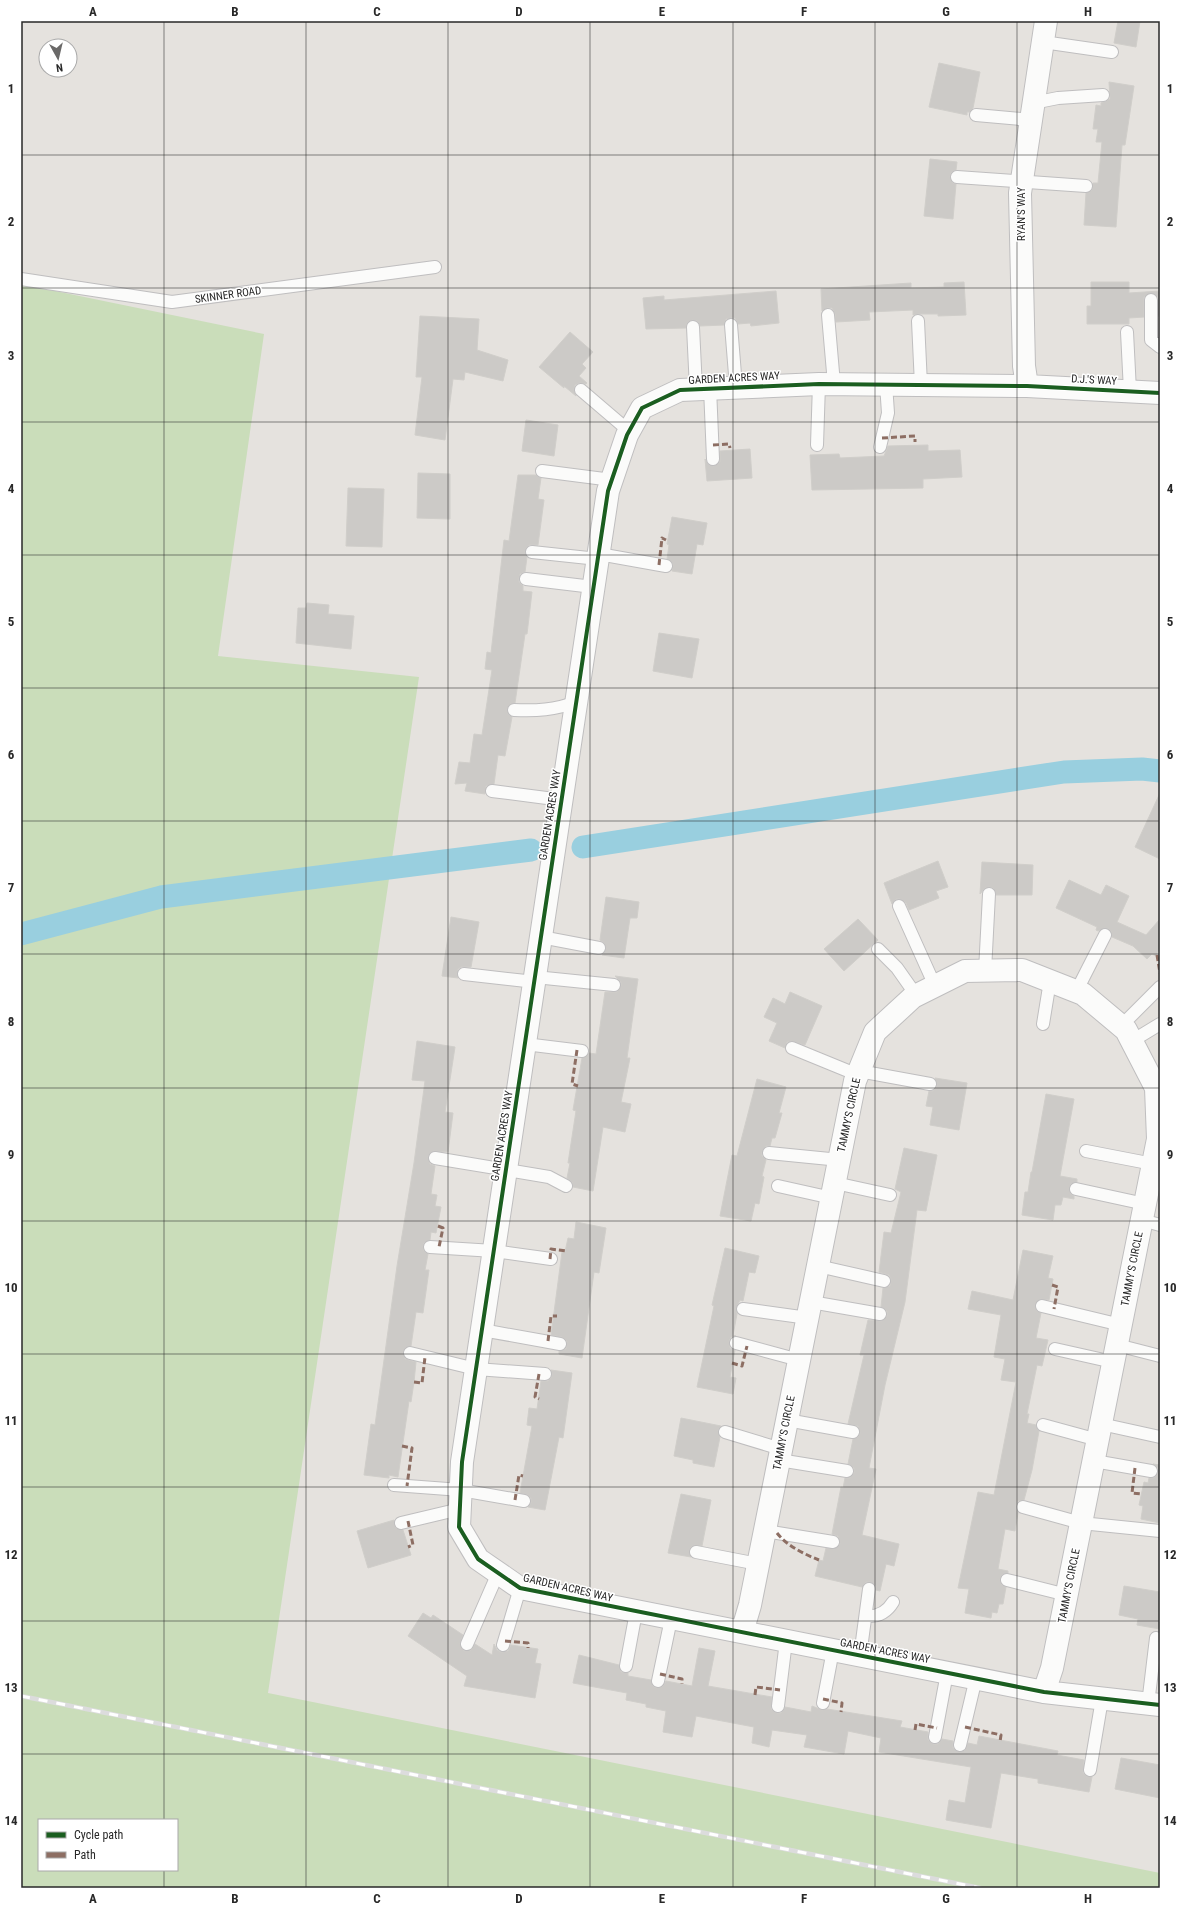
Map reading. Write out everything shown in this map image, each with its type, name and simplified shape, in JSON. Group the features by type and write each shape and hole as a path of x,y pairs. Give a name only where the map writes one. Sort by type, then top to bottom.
{"street":[{"name":"RYAN'S WAY","path":"1027,386 1024,366 1020,193 1044,31"},
{"name":"GARDEN ACRES WAY","path":"1027,386 826,384 680,390 642,408 629,431 608,491 593,587 462,1462 459,1527 478,1559 520,1588 1044,1692 1154,1704"},
{"name":"D.J.'S WAY","path":"1027,386 1160,393"},
{"name":"TAMMY'S CIRCLE","path":"742,1632 750,1605 833,1190 859,1073 875,1032 925,991 965,971 1022,970 1083,994 1126,1034 1156,1088 1157,1145 1149,1216 1117,1344 1052,1668 1044,1692"}],"lane":[{"path":"1044,31 1112,52"},
{"path":"976,115 1032,111 1058,98 1103,95"},
{"path":"957,177 1086,186"},
{"name":"SKINNER ROAD","path":"21,279 172,302 435,266"},
{"path":"1151,300 1151,340 1160,347"},
{"path":"817,445 826,384 828,315"},
{"path":"918,321 921,385"},
{"path":"731,324 736,387"},
{"path":"693,327 713,459"},
{"path":"1127,332 1130,391"},
{"path":"880,447 888,413 886,384"},
{"path":"581,390 629,431"},
{"path":"542,472 612,480"},
{"path":"532,552 598,556 666,566"},
{"path":"526,579 593,587"},
{"path":"514,710 540,711 563,707 576,702"},
{"path":"492,791 562,800"},
{"path":"984,971 989,894"},
{"path":"899,906 925,991"},
{"path":"1076,992 1105,934"},
{"path":"541,937 598,948"},
{"path":"878,949 897,968 925,991"},
{"path":"464,974 614,985"},
{"path":"1043,1024 1050,981"},
{"path":"1126,1034 1160,987"},
{"path":"1126,1034 1160,1024"},
{"path":"525,1044 582,1051"},
{"path":"792,1048 859,1073 930,1084"},
{"path":"1086,1151 1157,1145"},
{"path":"769,1153 840,1160"},
{"path":"436,1158 506,1171 549,1177 566,1186"},
{"path":"778,1186 890,1195"},
{"path":"1076,1188 1149,1216"},
{"path":"430,1247 494,1251 551,1259"},
{"path":"818,1266 884,1281"},
{"path":"1042,1306 1117,1344 1160,1356"},
{"path":"743,1309 809,1310 880,1314"},
{"path":"482,1330 560,1344"},
{"path":"736,1343 799,1360"},
{"path":"1055,1349 1117,1344"},
{"path":"410,1354 476,1368 545,1374"},
{"path":"787,1420 853,1432"},
{"path":"1043,1425 1099,1432 1160,1437"},
{"path":"725,1432 780,1454 847,1471"},
{"path":"1094,1461 1151,1471"},
{"path":"394,1485 461,1500 524,1502"},
{"path":"401,1523 461,1500"},
{"path":"1023,1507 1081,1523 1160,1531"},
{"path":"765,1531 833,1542"},
{"path":"696,1552 758,1564"},
{"path":"468,1644 498,1573"},
{"path":"1007,1580 1067,1595"},
{"path":"503,1645 520,1588"},
{"path":"860,1656 870,1589"},
{"path":"866,1616 876,1616 889,1608 893,1602"},
{"path":"626,1666 636,1612"},
{"path":"658,1681 672,1619"},
{"path":"1154,1704 1156,1638"},
{"path":"778,1706 786,1641"},
{"path":"823,1702 833,1650"},
{"path":"935,1737 947,1673"},
{"path":"960,1745 976,1678"},
{"path":"1090,1770 1102,1699"}],"green space":[{"path":"21,284 264,334 218,656 419,677 268,1693 1160,1873 1160,1888 21,1888"}],"building":[{"path":"1118,21 1140,21 1136,47 1114,43"},
{"path":"939,63 980,72 973,108 967,112 967,115 929,107"},
{"path":"1109,82 1134,86 1125,145 1122,145 1116,227 1084,225 1086,193 1092,190 1093,183 1098,183 1102,142 1096,142 1098,129 1093,129 1096,105 1101,106 1101,103 1110,99"},
{"path":"930,159 957,162 956,170 951,173 950,177 953,183 956,184 953,219 924,216"},
{"path":"964,282 966,315 913,315 913,310 869,312 870,320 836,322 835,314 832,308 827,308 822,311 821,289 911,283 911,288 944,287 944,283"},
{"path":"1091,282 1129,282 1129,293 1160,291 1160,316 1158,316 1158,297 1151,293 1144,297 1144,317 1129,318 1129,324 1087,324 1087,306 1091,306"},
{"path":"776,291 779,323 751,326 750,323 738,324 735,318 731,318 726,319 724,325 700,326 697,321 692,320 687,323 686,328 646,329 643,298 664,296 664,300"},
{"path":"420,316 479,319 477,350 508,360 503,381 465,372 464,380 453,379 445,440 415,435 422,377 416,377"},
{"path":"570,332 593,352 582,364 586,368 579,376 587,383 579,383 575,385 574,389 576,396 539,367"},
{"path":"526,420 558,425 554,456 522,451"},
{"path":"928,445 928,451 960,450 962,477 923,479 923,488 812,490 810,455 839,454 840,458 884,456 888,446"},
{"path":"750,449 752,478 707,481 705,459 709,465 714,466 720,462 720,451"},
{"path":"418,473 450,474 450,519 417,518"},
{"path":"518,475 536,475 541,478 538,499 544,500 538,545 529,545 526,548 525,552 527,557 525,572 520,574 519,578 519,582 523,586 523,591 532,592 527,634 525,634 515,703 510,704 507,709 508,714 512,717 505,756 498,755 494,784 486,786 485,794 465,791 467,783 455,784 459,762 470,763 474,734 482,735 492,670 485,669 487,652 491,653 504,540 509,541"},
{"path":"348,488 384,489 382,547 346,546"},
{"path":"672,517 707,523 703,545 697,544 692,574 672,571 673,564 667,559 669,545 667,544"},
{"path":"307,603 329,605 328,614 354,616 351,649 296,643 298,608 306,608"},
{"path":"659,633 699,639 692,678 653,671"},
{"path":"1160,793 1160,859 1135,847"},
{"path":"938,861 948,887 936,891 939,898 909,910 906,903 900,899 896,899 892,904 884,883"},
{"path":"982,862 1033,865 1032,895 996,895 993,888 989,887 985,888 980,894"},
{"path":"1069,880 1101,895 1106,885 1129,896 1117,922 1146,935 1160,919 1160,947 1156,956 1152,954 1147,959 1133,946 1112,937 1109,929 1104,928 1098,931 1096,930 1097,927 1056,908"},
{"path":"606,897 639,902 637,918 630,918 624,958 602,955 606,949 604,943 600,940"},
{"path":"451,917 479,922 471,967 461,967 458,969 458,978 442,976"},
{"path":"858,919 878,940 844,971 824,949"},
{"path":"615,976 638,979 627,1058 630,1058 621,1102 631,1104 625,1132 603,1127 593,1191 573,1187 572,1182 567,1178 576,1111 573,1110 582,1058 589,1053 596,1054 605,992 617,992 621,986 621,982"},
{"path":"790,992 822,1006 805,1045 791,1041 787,1042 785,1048 769,1041 777,1023 764,1017 773,998 785,1004"},
{"path":"417,1041 455,1047 445,1112 453,1113 448,1152 433,1151 428,1156 430,1164 435,1166 431,1194 437,1195 435,1206 441,1207 436,1233 431,1232 430,1240 424,1243 423,1246 424,1251 428,1254 425,1270 429,1270 423,1313 416,1312 411,1346 405,1348 403,1352 405,1359 416,1362 414,1382 411,1402 409,1401 398,1477 389,1475 389,1478 364,1475 371,1424 375,1425 425,1081 412,1080"},
{"path":"935,1078 967,1083 959,1130 930,1125 933,1107 926,1106 929,1091 933,1091 937,1086"},
{"path":"757,1079 786,1087 779,1113 782,1113 775,1138 772,1138 770,1146 766,1146 762,1152 762,1156 766,1160 762,1176 764,1177 759,1204 755,1203 751,1221 720,1216 732,1155 737,1156"},
{"path":"1046,1094 1074,1099 1060,1176 1077,1179 1077,1182 1071,1184 1069,1188 1071,1194 1074,1196 1074,1199 1063,1197 1061,1205 1055,1205 1053,1220 1022,1215 1025,1192 1028,1192"},
{"path":"904,1148 937,1155 926,1211 917,1210 905,1302 885,1385 869,1468 876,1469 862,1535 899,1544 894,1566 886,1564 880,1591 876,1590 876,1586 870,1582 866,1582 862,1587 815,1576 819,1560 823,1561 826,1548 835,1549 840,1544 838,1536 832,1534 841,1487 843,1488 845,1478 850,1478 854,1473 854,1468 848,1464 853,1439 858,1437 860,1433 858,1426 848,1424 864,1355 860,1355 868,1320 882,1321 887,1316 887,1311 881,1307 883,1288 890,1286 891,1279 889,1275 879,1272 884,1232 891,1233 901,1192 895,1189"},
{"path":"576,1222 606,1228 599,1273 594,1272 582,1358 559,1354 559,1351 566,1349 567,1341 562,1337 551,1335 562,1252 565,1252 568,1238 574,1239"},
{"path":"725,1248 759,1256 755,1273 749,1272 743,1301 740,1300 736,1308 737,1314 733,1335 736,1336 731,1337 729,1341 730,1348 735,1350 730,1377 736,1378 733,1394 697,1387 714,1306 712,1305"},
{"path":"1023,1250 1053,1256 1048,1278 1053,1279 1049,1300 1040,1299 1035,1305 1037,1311 1041,1313 1036,1338 1048,1340 1042,1366 1037,1365 1027,1414 1029,1414 1027,1423 1036,1425 1039,1431 1032,1470 1024,1500 1018,1501 1016,1505 1018,1513 1015,1531 1005,1529 998,1569 1008,1571 1008,1573 1002,1575 1000,1579 1002,1585 1006,1587 1003,1604 999,1604 997,1613 992,1612 991,1618 965,1613 969,1589 958,1588 978,1492 994,1495 1016,1382 1001,1380 1005,1359 994,1357 1001,1315 968,1309 972,1291 1013,1300"},
{"path":"551,1370 572,1373 563,1438 559,1437 545,1510 528,1507 531,1503 531,1498 528,1495 520,1493 532,1426 527,1425 529,1408 537,1409 541,1381 548,1381 551,1378"},
{"path":"681,1418 721,1426 718,1430 720,1437 714,1467 693,1463 693,1460 674,1456"},
{"path":"1153,1464 1160,1465 1160,1523 1141,1519 1143,1506 1139,1505 1144,1482 1148,1483 1149,1478 1154,1478 1158,1473 1158,1468"},
{"path":"681,1494 711,1500 702,1546 694,1545 691,1547 689,1551 691,1557 668,1553"},
{"path":"394,1520 396,1528 403,1530 411,1555 368,1568 357,1531"},
{"path":"1124,1586 1160,1592 1160,1629 1137,1625 1138,1619 1119,1615"},
{"path":"423,1613 431,1618 433,1615 463,1635 460,1644 464,1651 471,1650 475,1644 492,1655 494,1644 497,1650 501,1652 508,1651 511,1645 538,1649 535,1663 541,1664 535,1698 464,1686 467,1676 408,1636"},
{"path":"699,1648 715,1651 708,1686 772,1697 771,1709 777,1713 781,1713 785,1707 811,1712 812,1706 822,1710 827,1709 902,1721 900,1727 928,1732 928,1740 933,1744 938,1744 942,1739 953,1741 953,1748 959,1752 965,1750 968,1743 977,1745 979,1736 1058,1751 1057,1755 1084,1760 1083,1773 1086,1776 1092,1777 1089,1792 1038,1783 1038,1779 1001,1773 991,1828 946,1820 949,1800 965,1803 971,1767 879,1752 881,1738 848,1731 844,1754 804,1747 807,1735 772,1730 769,1747 752,1743 754,1727 696,1716 692,1737 663,1732 666,1711 646,1707 646,1704 626,1700 627,1693 573,1683 579,1655 619,1665 621,1672 628,1673 628,1676 651,1680 653,1686 656,1688 663,1686 666,1681 692,1686"},
{"path":"1121,1758 1160,1765 1160,1798 1115,1789"}],"waterway":[{"path":"583,847 1064,772 1142,769 1160,771"},
{"path":"21,934 161,897 531,850"}],"railway":[{"path":"21,1696 980,1888"}],"marked path":[{"path":"882,438 915,436 915,442"},
{"path":"713,445 729,444 730,448"},
{"path":"659,565 662,538 666,540"},
{"path":"1157,955 1160,973"},
{"path":"577,1050 572,1084 578,1086"},
{"path":"438,1226 443,1228 439,1247"},
{"path":"550,1259 551,1249 566,1251"},
{"path":"1052,1285 1058,1287 1054,1309"},
{"path":"548,1341 551,1316 557,1316"},
{"path":"732,1363 742,1366 747,1346"},
{"path":"414,1382 422,1383 425,1357"},
{"path":"539,1374 535,1397 539,1399"},
{"path":"402,1446 412,1448 407,1486"},
{"path":"1135,1468 1132,1493 1142,1494"},
{"path":"515,1500 519,1475 523,1476"},
{"path":"408,1521 413,1545 408,1547"},
{"path":"777,1533 791,1546 819,1560"},
{"path":"505,1641 528,1643 528,1648"},
{"path":"660,1674 682,1679 682,1684"},
{"path":"755,1695 756,1687 780,1690"},
{"path":"823,1699 842,1703 841,1712"},
{"path":"915,1730 916,1724 937,1728"},
{"path":"965,1727 1001,1735 1000,1742"}],"cycle path":[{"path":"1160,393 1027,386 819,384 680,390 642,408 627,435 608,491 462,1462 459,1527 478,1559 520,1588 1044,1692 1160,1705"}]}
